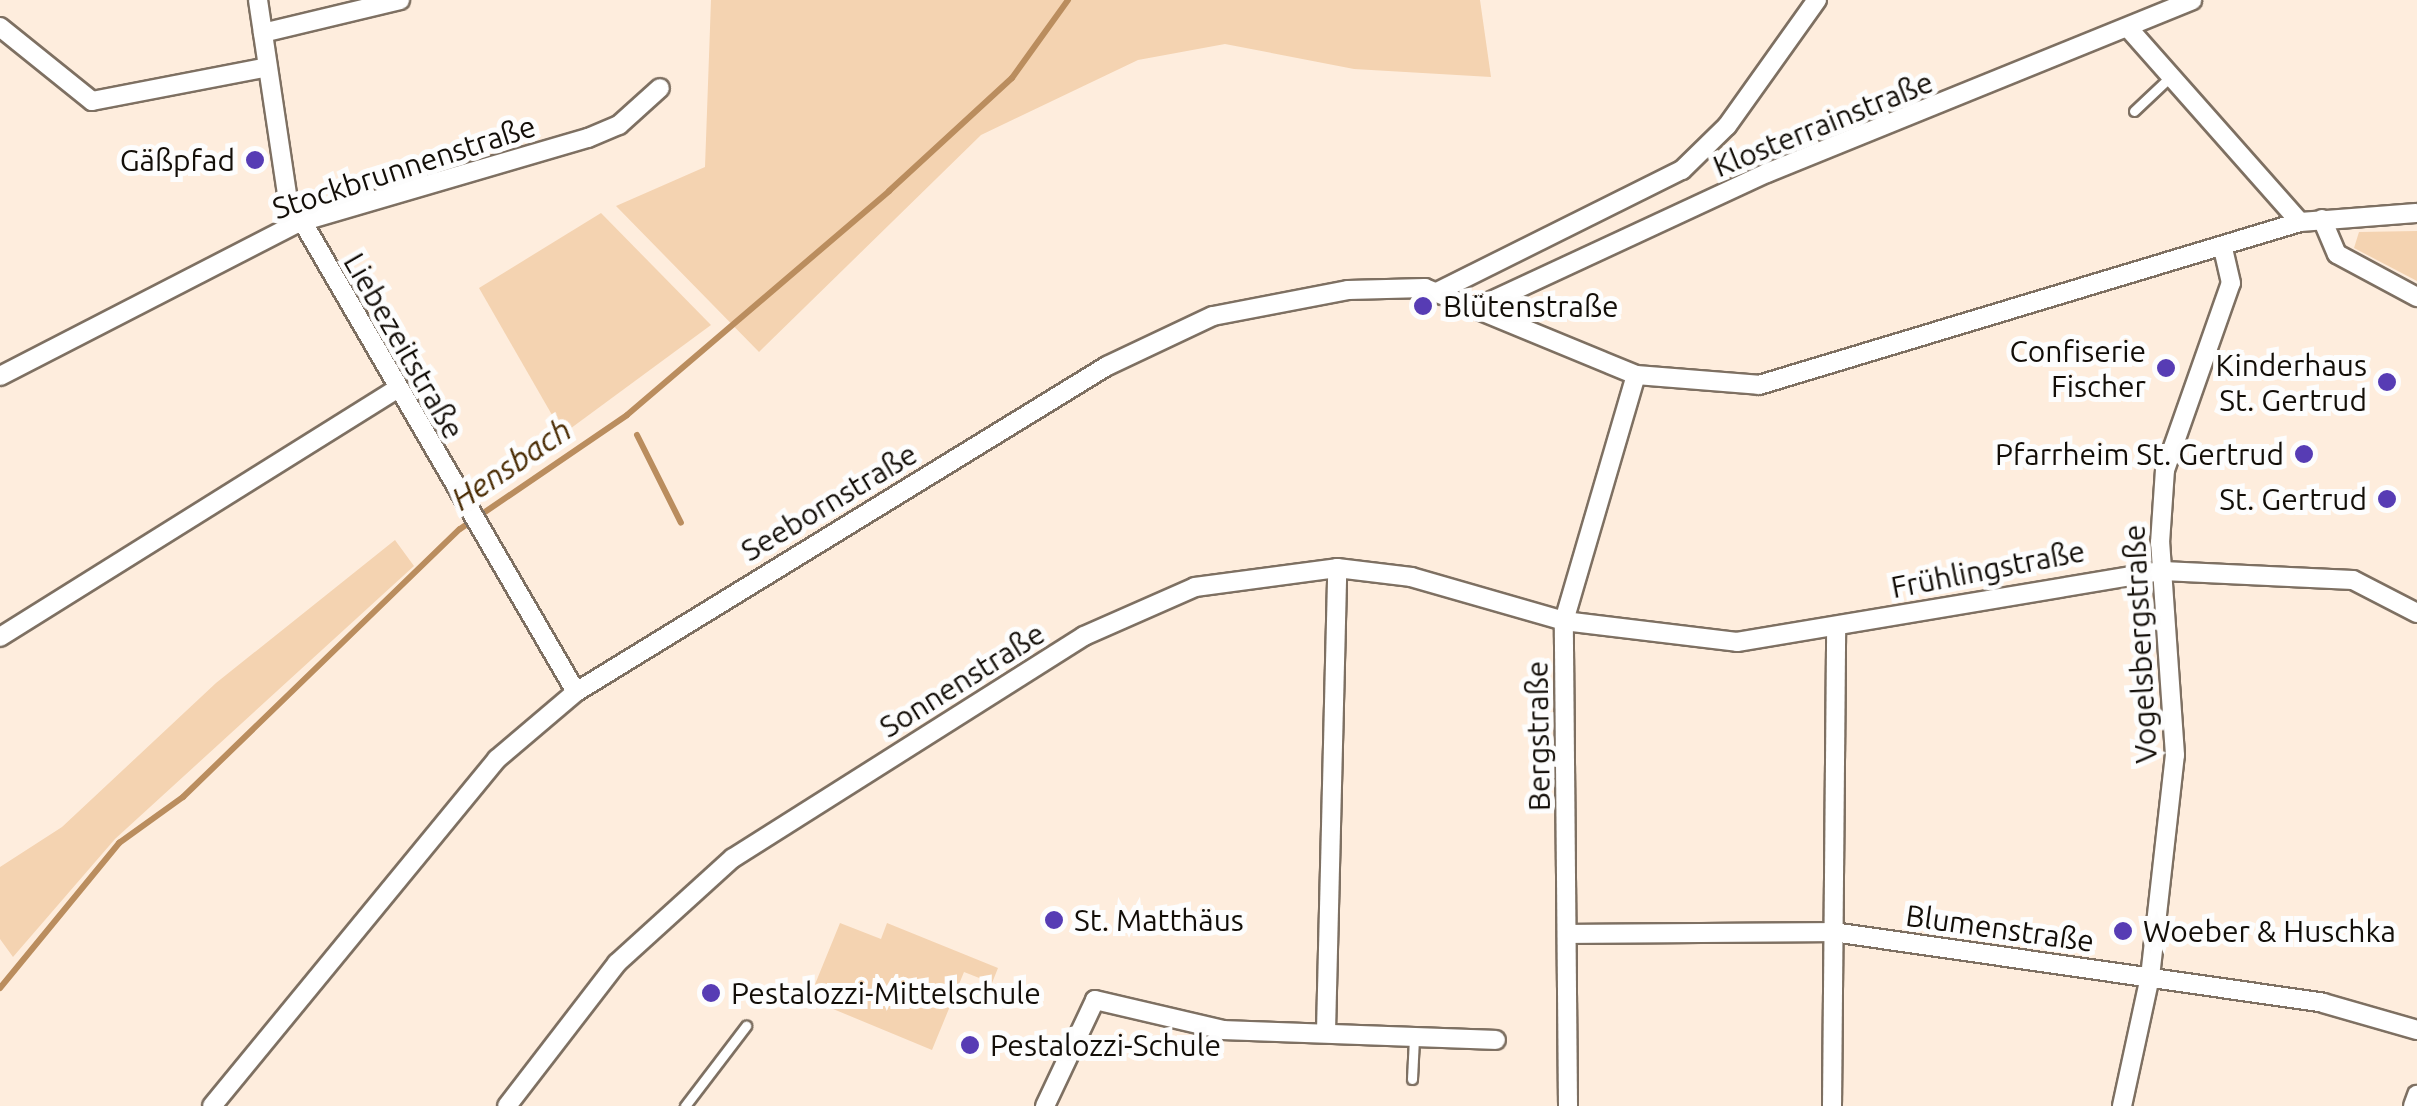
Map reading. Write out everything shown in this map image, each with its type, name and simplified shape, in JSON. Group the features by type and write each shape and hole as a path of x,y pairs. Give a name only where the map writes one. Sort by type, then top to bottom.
{"street":[{"name":"Liebezeitstraße","path":"258,0 278,160 300,222 576,692"},
{"path":"263,33 400,0"},
{"path":"1439,291 1682,170 1727,126 1817,0"},
{"name":"Klosterrainstraße","path":"1478,307 1767,173 2130,30 2192,0"},
{"path":"0,27 92,101 264,68"},
{"path":"2130,30 2300,222"},
{"name":"Stockbrunnenstraße","path":"0,376 300,222 588,138 620,125 660,88"},
{"path":"1636,374 1786,382 2300,222 2417,213"},
{"path":"2322,219 2337,254 2417,297"},
{"name":"Vogelsbergstraße","path":"2122,1106 2150,977 2175,755 2163,571 2164,470 2232,282 2223,248"},
{"name":"Seebornstraße","path":"212,1106 496,759 576,692 1175,332 1298,297 1439,291 1636,374"},
{"name":"Bergstraße","path":"1568,1106 1564,621 1636,374"},
{"path":"0,637 398,388"},
{"path":"1326,1031 1338,568"},
{"name":"Sonnenstraße","path":"507,1106 618,964 733,858 801,812 1146,606 1248,576 1338,568 1411,577 1564,621"},
{"name":"Frühlingstraße","path":"1564,621 1737,642 1836,627 2099,575 2163,571 2353,580 2417,613"},
{"path":"1832,1106 1836,627"},
{"name":"Blumenstraße","path":"1568,934 1833,932 2323,1003 2417,1030"},
{"path":"1045,1106 1095,1000 1224,1030 1496,1040"},
{"path":"2413,1106 2417,1095"}],"lane":[{"path":"2134,111 2172,75"},
{"path":"686,1106 746,1026"},
{"path":"1412,1079 1414,1035"}],"shaded area":[{"path":"711,0 1480,0 1491,77 1354,69 1225,44 1138,60 981,135 759,352 616,206 705,167"},
{"path":"601,213 711,325 563,434 479,288"},
{"path":"2417,231 2417,281 2354,248 2359,232"},
{"path":"395,540 414,566 115,839 13,957 0,939 0,867 62,827 216,683"},
{"path":"840,923 881,939 887,923 998,968 992,983 964,972 932,1050 809,999"}],"waterway":[{"name":"Hensbach","path":"0,988 119,843 183,797 460,529 627,415 889,191 1012,78 1068,0"},
{"path":"637,435 681,523"}],"place":[{"name":"Gäßpfad","path":"255,160"},
{"name":"Blütenstraße","path":"1423,306"},
{"name":"Confiserie Fischer","path":"2166,368"},
{"name":"Kinderhaus St. Gertrud","path":"2387,382"},
{"name":"Pfarrheim St. Gertrud","path":"2304,454"},
{"name":"St. Gertrud","path":"2387,499"},
{"name":"St. Matthäus","path":"1054,920"},
{"name":"Woeber & Huschka","path":"2123,931"},
{"name":"Pestalozzi-Mittelschule","path":"711,993"},
{"name":"Pestalozzi-Schule","path":"970,1045"}]}
